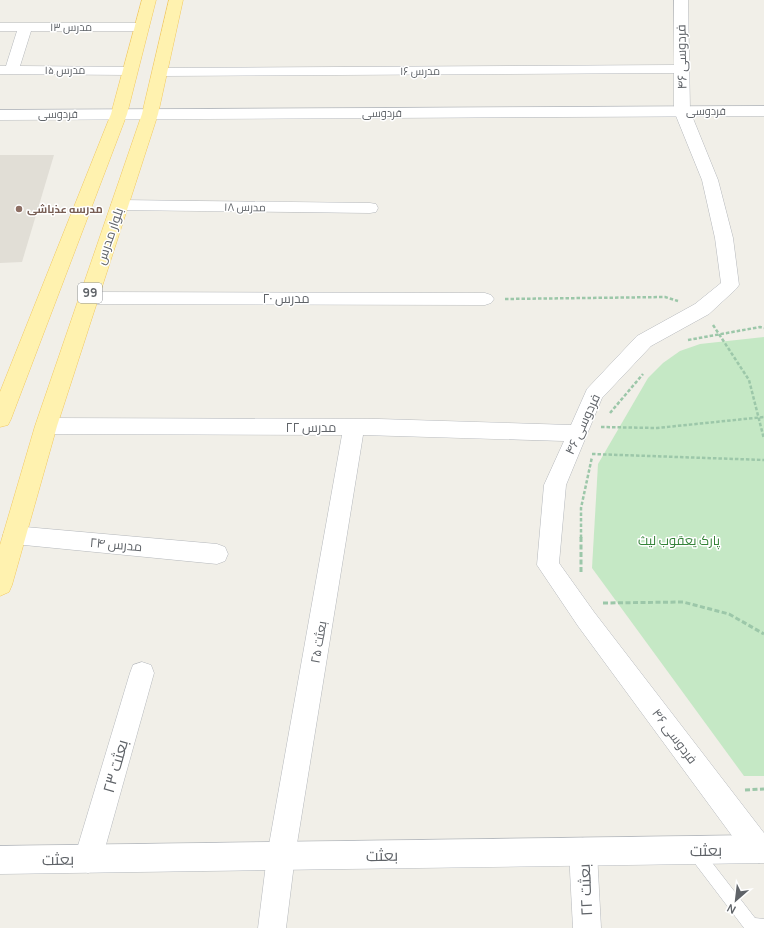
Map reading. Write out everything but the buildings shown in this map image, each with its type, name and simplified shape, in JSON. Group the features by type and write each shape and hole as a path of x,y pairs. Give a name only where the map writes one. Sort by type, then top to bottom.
{"main road":[{"path":"0,419 118,114 149,0"},
{"name":"بلوار مدرس","path":"0,585 46,426 150,114 176,0"},
{"name":"فردوسی","path":"0,115 764,111"},
{"name":"بعثت","path":"0,860 762,849"}],"street":[{"name":"فردوسی ۴۶","path":"681,0 682,111 710,180 724,238 730,285 702,309 644,341 594,394 555,486 548,565 586,619 762,849"},
{"name":"مدرس ۱۳","path":"0,27 142,27"},
{"path":"6,70 25,27"},
{"name":"مدرس ۱۶","path":"160,72 681,69"},
{"name":"مدرس ۱۵","path":"6,70 130,71"},
{"name":"مدرس ۱۸","path":"119,205 370,208"},
{"name":"مدرس ۲۰","path":"88,298 485,299"},
{"name":"مدرس ۲۲","path":"46,426 354,427 577,433"},
{"name":"بعثت ۲۵","path":"272,928 281,856 354,427"},
{"name":"مدرس ۲۴","path":"14,535 217,554"},
{"name":"بعثت ۲۳","path":"88,859 142,673"},
{"name":"بعثت ۲۲","path":"583,852 587,928"}],"lane":[{"path":"694,850 751,925 764,926"}],"path":[{"path":"683,341 760,327 764,328"},
{"path":"608,415 643,374"},
{"path":"603,421 598,427 657,428 758,417 764,418"},
{"path":"584,577 580,571 581,508 594,447"},
{"path":"592,454 764,460"},
{"path":"598,596 608,609"},
{"path":"603,603 683,602 729,614 764,634"},
{"path":"740,790 764,789"}],"shaded area":[{"name":"مدرسه عذباشی","path":"0,155 54,155 22,262 0,263"}],"green space":[{"name":"پارک یعقوب لیث","path":"764,337 764,776 744,776 592,568 598,464 648,378 663,363 680,351 700,344"}],"place":[{"name":"مدرسه عذباشی","path":"19,209"}]}
